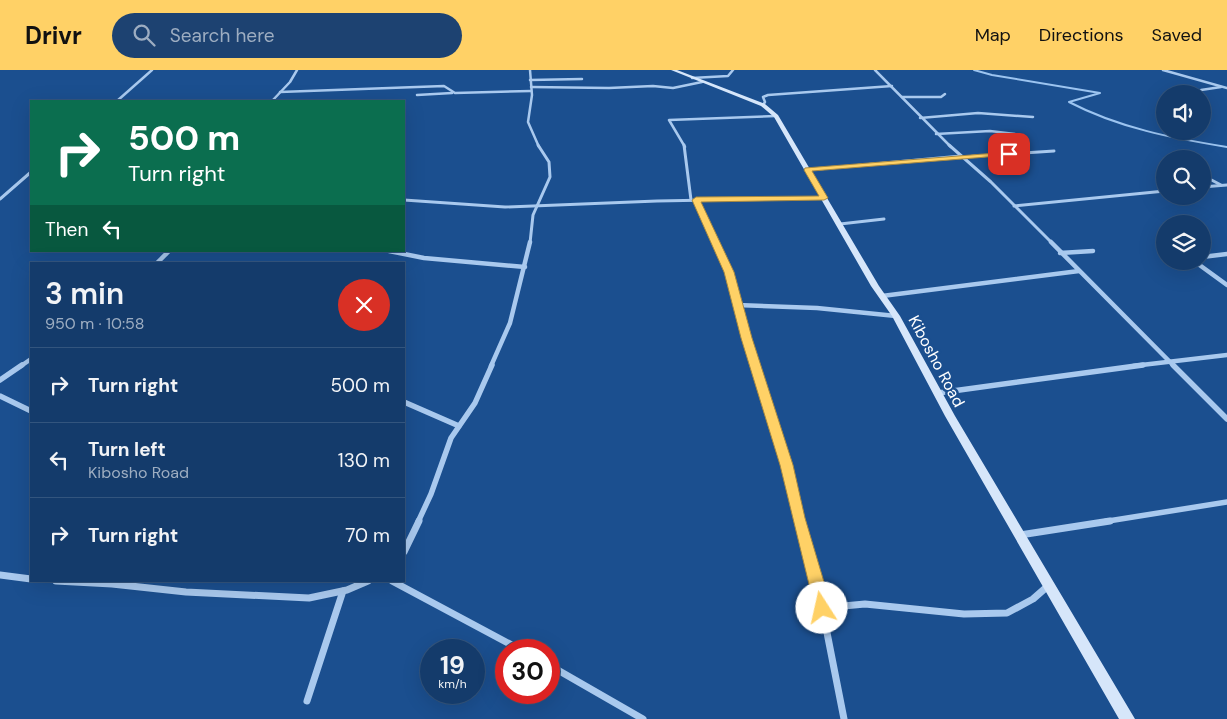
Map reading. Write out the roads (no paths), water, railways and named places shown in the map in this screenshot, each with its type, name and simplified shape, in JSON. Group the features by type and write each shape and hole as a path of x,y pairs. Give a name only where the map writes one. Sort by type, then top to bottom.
{"street":[{"path":"118,100 152,70"},
{"path":"273,100 290,82 297,70"},
{"path":"405,550 431,494 447,447 474,403 507,332 525,267 536,206 547,186 550,170 549,162 535,140 528,122 531,89 530,70"},
{"name":"Kibosho Road","path":"673,70 763,105 776,116 882,296 896,316 1019,535 1127,719"},
{"path":"417,95 531,89 657,86 673,88 697,80 727,76 734,70"},
{"path":"875,70 902,96 936,134 991,182 1078,272 1227,419"},
{"path":"1164,70 1226,87"},
{"path":"530,80 582,79"},
{"path":"280,92 444,86 448,87 452,93"},
{"path":"763,105 765,102 763,97 768,95 892,86"},
{"path":"1211,89 1226,87"},
{"path":"902,96 941,97 945,94"},
{"path":"920,118 978,113 1033,118"},
{"path":"776,116 669,120 686,148 694,200 729,272 737,305 786,465 798,518 817,582 844,719"},
{"path":"936,134 990,131 1015,134"},
{"path":"808,170 962,157 1054,152"},
{"path":"0,199 30,173"},
{"path":"1211,180 1221,185"},
{"path":"1211,186 1227,185"},
{"path":"1014,206 1156,192"},
{"path":"405,200 494,207 694,200 824,198"},
{"path":"840,224 884,218"},
{"path":"1060,253 1093,251"},
{"path":"158,262 168,252"},
{"path":"394,252 417,257 525,267"},
{"path":"1211,256 1227,254"},
{"path":"1206,270 1227,285"},
{"path":"882,296 1078,272"},
{"path":"737,305 809,307 896,316"},
{"path":"938,393 1227,355"},
{"path":"0,380 30,360"},
{"path":"0,396 30,411"},
{"path":"405,402 459,426"},
{"path":"1019,535 1227,502"},
{"path":"0,575 30,579"},
{"path":"75,582 271,598 309,598 343,591 366,582"},
{"path":"394,582 500,639"},
{"path":"822,608 865,604 964,614 1007,612 1033,599 1049,585"},
{"path":"306,701 343,591"},
{"path":"560,671 642,719"}],"waterway":[{"path":"974,70 992,75 1100,93 1069,102 1107,119 1146,131 1227,147"}]}
